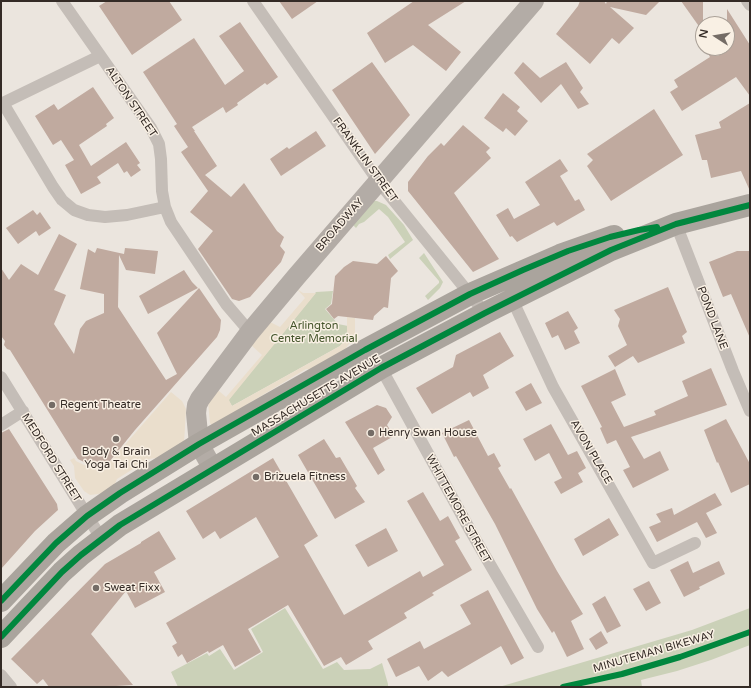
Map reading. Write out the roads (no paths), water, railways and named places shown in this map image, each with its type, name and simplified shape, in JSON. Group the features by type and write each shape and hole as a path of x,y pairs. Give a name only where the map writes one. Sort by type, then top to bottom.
{"highway":[{"name":"MASSACHUSETTS AVENUE","path":"1,601 56,543 87,516 120,492 199,444 372,346 470,294 545,261 605,238 639,230 676,224 750,205"},
{"name":"MASSACHUSETTS AVENUE","path":"1,637 62,572 101,538 137,513 381,368 512,299 611,250 676,224"}],"main road":[{"name":"BROADWAY","path":"213,469 199,444 196,413 200,398 250,332 325,242 534,1"}],"street":[{"name":"ALTON STREET","path":"62,1 151,128 159,144 162,191 165,207 171,222 226,304 250,332"},
{"name":"FRANKLIN STREET","path":"254,1 378,181 485,313"},
{"path":"747,1 750,5"},
{"path":"100,56 2,104 53,187 62,200 74,210 88,215 105,218 165,207"},
{"name":"POND LANE","path":"676,224 750,411"},
{"name":"AVON PLACE","path":"512,299 554,387 653,563 694,544"},
{"name":"WHITTEMORE STREET","path":"381,368 470,530 538,647"},
{"name":"MEDFORD STREET","path":"1,377 101,538"},
{"path":"1,425 23,411"},
{"path":"1,675 11,687"}],"place":[{"name":"Regent Theatre","path":"52,405"},
{"name":"Henry Swan House","path":"371,433"},
{"name":"Body & Brain Yoga Tai Chi","path":"116,439"},
{"name":"Brizuela Fitness","path":"256,477"},
{"name":"Sweat Fixx","path":"96,588"}],"park label":[{"name":"Arlington Center Memorial","path":"314,332"}]}
